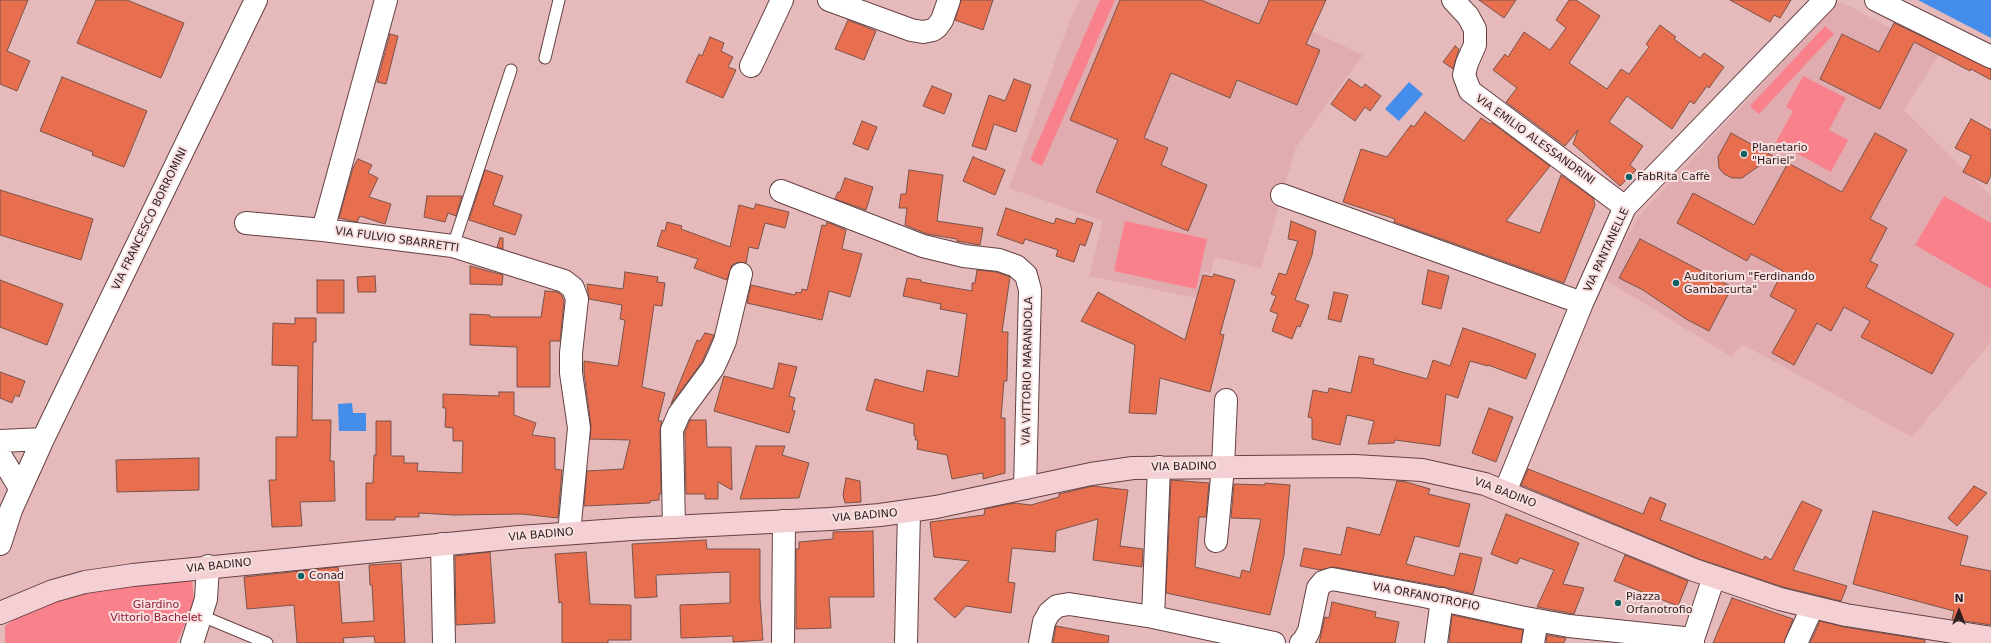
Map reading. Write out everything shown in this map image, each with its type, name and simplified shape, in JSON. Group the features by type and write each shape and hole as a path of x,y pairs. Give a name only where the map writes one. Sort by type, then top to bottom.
{"street":[{"name":"VIA FRANCESCO BORROMINI","path":"0,544 7,519 20,488 256,0"},
{"name":"VIA FULVIO SBARRETTI","path":"386,0 323,230 453,246 564,281 571,285 576,292 577,299 571,367 573,394 579,420 579,435 569,533"},
{"path":"751,66 782,0"},
{"path":"829,0 911,30 923,32 933,30 937,27 942,20 949,0"},
{"name":"VIA EMILIO ALESSANDRINI","path":"1453,0 1468,16 1475,29 1476,45 1467,63 1464,75 1470,91 1625,207"},
{"name":"VIA PANTANELLE","path":"1505,492 1582,303 1625,207 1824,0"},
{"path":"1876,0 1991,57"},
{"name":"VIA VITTORIO MARANDOLA","path":"781,191 918,244 956,254 999,260 1016,266 1026,275 1030,290 1025,488"},
{"path":"1282,196 1582,303"},
{"path":"246,223 323,230"},
{"path":"674,527 672,430 679,414 713,368 719,355 725,341 741,274"},
{"path":"1216,541 1223,467 1226,400"},
{"path":"0,441 44,439"},
{"path":"0,451 35,458"},
{"path":"0,455 20,488"},
{"name":"VIA BADINO","path":"0,614 43,594 74,585 134,575 208,566 569,533 866,516 909,511 1100,472 1159,467 1354,466 1398,468 1457,477 1505,492 1714,577 1762,594 1812,608 1991,638"},
{"path":"1153,617 1159,467"},
{"path":"906,643 909,511"},
{"path":"783,643 784,521"},
{"path":"442,544 444,643"},
{"path":"192,643 202,616 208,590 208,566"},
{"path":"1693,641 1714,577"},
{"name":"VIA ORFANOTROFIO","path":"1301,643 1308,631 1318,588 1327,580 1337,580 1442,599 1538,620 1595,629 1693,641"},
{"path":"1436,643 1442,599"},
{"path":"1040,643 1044,622 1049,613 1057,606 1062,604 1076,604 1153,617 1274,643"},
{"path":"1796,643 1812,608"},
{"path":"1533,643 1538,620"}],"lane":[{"path":"545,58 559,0"},
{"path":"453,246 511,70"},
{"path":"202,616 267,643"}],"shaded area":[{"path":"1080,0 1267,0 1264,9 1363,55 1296,147 1261,268 1215,257 1211,273 1203,272 1196,298 1089,276 1103,221 1009,188 1070,20"},
{"path":"1840,1 1939,54 1904,110 1991,196 1991,342 1912,437 1742,344 1732,357 1604,279 1638,217"}],"green space":[{"path":"1100,0 1115,0 1042,166 1030,160"},
{"path":"1825,26 1834,34 1759,114 1750,106"},
{"path":"1803,76 1846,98 1829,130 1848,140 1831,172 1776,142 1793,111 1786,107"},
{"path":"1944,196 1991,223 1991,289 1915,245"},
{"path":"1125,221 1207,239 1196,289 1114,271"},
{"name":"Giardino Vittorio Bachelet","path":"192,578 194,602 177,643 5,643 5,626 29,608 98,588"}],"water":[{"path":"1918,0 1991,0 1991,38"},
{"path":"1409,82 1423,94 1399,121 1385,109"},
{"path":"352,403 353,413 366,413 366,431 339,431 338,404"}],"building":[{"path":"0,0 28,0 7,51 30,61 17,91 0,84"},
{"path":"96,0 127,0 184,23 161,78 77,43"},
{"path":"961,0 993,0 983,30 955,20"},
{"path":"1120,0 1201,0 1259,24 1269,0 1326,0 1306,44 1320,50 1297,105 1237,80 1230,98 1171,73 1144,138 1168,148 1161,165 1207,185 1188,231 1096,192 1118,140 1070,120"},
{"path":"1479,0 1516,0 1504,18"},
{"path":"1569,0 1576,0 1600,16 1569,63 1607,89 1621,69 1629,74 1649,47 1646,44 1660,25 1676,37 1674,39 1700,58 1704,53 1724,67 1709,88 1707,86 1694,104 1690,101 1672,129 1627,96 1609,122 1643,146 1630,165 1636,170 1620,186 1573,144 1578,130 1565,146 1506,102 1517,88 1493,70 1505,54 1508,57 1524,32 1550,50 1566,28 1556,20"},
{"path":"1730,0 1791,0 1780,18 1774,15 1770,22"},
{"path":"848,20 876,31 864,60 835,49"},
{"path":"1894,23 1991,69 1991,80 1971,69 1970,71 1914,42 1880,109 1820,79 1842,34 1879,52"},
{"path":"390,34 398,36 386,84 377,82"},
{"path":"710,37 724,43 721,51 733,57 728,67 736,70 723,98 686,82 699,54 702,56"},
{"path":"1455,46 1459,49 1453,69 1443,62"},
{"path":"62,77 147,111 124,167 92,155 93,152 40,131"},
{"path":"1014,79 1031,85 1016,132 994,124 986,150 972,146 989,95 1005,101"},
{"path":"1349,79 1362,88 1365,84 1381,96 1370,111 1365,107 1355,121 1331,104"},
{"path":"932,86 952,94 944,114 923,106"},
{"path":"1425,112 1464,141 1481,118 1490,124 1492,123 1550,166 1506,221 1540,233 1561,175 1593,198 1595,205 1564,283 1394,222 1395,219 1343,202 1361,149 1387,157 1411,125 1414,127"},
{"path":"1971,119 1991,130 1991,175 1987,184 1963,172 1971,156 1955,148"},
{"path":"862,121 877,127 868,150 853,144"},
{"name":"Planetario \"Hariel\"","path":"1731,133 1773,156 1742,178 1732,178 1724,174 1719,168 1718,157"},
{"path":"1875,133 1907,150 1870,219 1887,228 1870,261 1878,265 1866,287 1954,334 1932,374 1861,337 1870,321 1844,307 1831,331 1817,323 1794,365 1772,353 1796,310 1770,296 1783,271 1751,254 1747,261 1677,223 1693,193 1754,225 1788,163 1842,192"},
{"path":"973,157 1005,170 995,195 963,181"},
{"path":"358,159 372,165 368,173 378,178 369,197 391,204 385,224 360,216 357,222 339,218 353,168"},
{"path":"485,170 503,176 493,205 522,215 515,235 469,220"},
{"path":"909,170 943,175 937,221 983,228 980,245 957,241 957,239 927,234 905,225 907,208 899,208 901,194 906,194"},
{"path":"845,178 873,187 866,210 835,199 838,192 840,192"},
{"path":"0,190 93,219 81,260 0,235"},
{"path":"427,196 462,196 456,216 448,213 445,222 424,217"},
{"path":"756,204 789,212 785,228 765,223 758,249 749,247 746,263 738,262 732,265 727,280 694,268 698,259 657,246 662,230 665,231 667,222 682,226 681,229 730,247 739,205 754,209"},
{"path":"1006,208 1054,224 1056,218 1075,224 1077,218 1093,223 1085,246 1080,244 1074,262 1056,256 1058,250 1025,239 1023,244 997,235"},
{"path":"1291,221 1316,231 1312,255 1295,300 1309,305 1300,327 1297,326 1292,339 1272,331 1278,314 1270,311 1276,296 1271,294 1279,273 1286,275 1298,241 1288,239"},
{"path":"827,222 846,230 842,249 862,254 850,297 829,291 822,320 747,303 751,285 795,295 796,292 801,293 802,289 807,290 822,225 826,226"},
{"path":"500,238 503,238 503,249 497,247"},
{"name":"Auditorium \"Ferdinando Gambacurta\"","path":"1640,239 1732,287 1709,331 1686,319 1643,290 1619,278"},
{"path":"470,266 503,275 502,285 470,284"},
{"path":"977,270 996,272 1010,277 1002,332 1008,332 1007,381 1004,381 1001,418 1005,418 1005,473 983,479 983,473 952,479 947,455 917,449 918,440 915,440 916,436 914,436 914,424 866,410 875,379 923,392 927,370 958,377 967,314 940,309 941,304 903,296 907,278 972,291 972,283 975,283"},
{"path":"1428,270 1449,276 1441,309 1422,304"},
{"path":"625,272 658,277 657,282 665,283 662,306 654,305 642,387 665,393 658,421 662,421 660,430 661,494 659,494 659,500 650,501 650,503 584,506 587,471 623,469 630,440 590,439 591,426 584,361 618,366 625,320 620,319 622,305 589,299 587,284 623,289"},
{"path":"1214,274 1235,280 1220,334 1224,335 1210,392 1160,378 1156,414 1129,413 1135,345 1081,321 1098,292 1185,340 1203,275 1213,277"},
{"path":"375,276 376,292 358,292 357,277"},
{"path":"0,280 63,304 47,345 0,327"},
{"path":"317,280 344,280 344,313 317,313"},
{"path":"545,291 558,292 564,301 560,341 550,341 550,387 517,387 517,347 470,345 470,314 490,315 490,317 541,317"},
{"path":"1334,292 1348,295 1341,322 1328,319"},
{"path":"295,318 316,318 316,342 313,342 312,420 331,420 330,461 334,461 335,501 300,502 302,526 272,527 269,480 276,480 276,437 297,437 298,366 272,365 273,323 295,324"},
{"path":"1463,328 1536,354 1526,379 1488,365 1470,361 1458,398 1446,394 1440,446 1395,440 1394,443 1368,444 1374,421 1347,415 1340,445 1312,439 1312,418 1308,417 1313,390 1328,393 1329,388 1351,393 1359,356 1374,359 1373,364 1427,379 1433,360 1450,366"},
{"path":"705,333 714,335 702,362 671,404 697,340 700,341"},
{"path":"779,363 797,367 789,396 795,398 792,410 795,411 789,433 714,411 724,376 773,389"},
{"path":"0,372 25,381 19,397 15,395 12,403 0,398"},
{"path":"499,392 514,392 514,415 536,423 532,435 555,438 555,469 562,470 558,518 522,514 454,515 419,513 419,517 395,517 395,520 366,520 366,483 373,483 374,455 376,455 376,421 391,421 391,456 404,456 404,463 418,463 417,471 462,473 463,441 453,441 453,428 445,427 446,408 443,408 443,394 499,396"},
{"path":"1489,408 1513,417 1496,462 1472,453"},
{"path":"690,420 706,420 707,447 731,447 732,490 718,482 718,499 705,499 705,494 686,494 685,432"},
{"path":"756,446 785,446 782,455 809,463 799,498 740,499"},
{"path":"199,458 199,490 117,492 116,460"},
{"path":"1528,469 1643,514 1650,497 1666,504 1660,520 1763,560 1765,556 1771,560 1802,501 1822,510 1793,570 1847,586 1841,601 1783,587 1699,559 1521,485"},
{"path":"846,478 860,481 861,502 845,503 843,495"},
{"path":"1171,480 1209,483 1206,517 1199,517 1195,567 1240,578 1242,570 1250,572 1261,519 1231,518 1234,484 1265,485 1265,483 1290,485 1284,555 1270,615 1166,593"},
{"path":"1397,481 1430,489 1428,494 1470,504 1459,547 1415,536 1406,564 1454,576 1460,553 1482,558 1473,594 1444,587 1334,567 1320,570 1300,566 1304,548 1341,555 1347,527 1380,535"},
{"path":"1093,486 1128,490 1120,546 1143,549 1142,567 1093,560 1098,519 1056,531 1055,552 1012,548 1008,582 1015,583 1011,613 966,606 955,618 934,599 969,561 934,557 930,522 984,515 985,509 1014,503 1031,505 1059,497 1059,494"},
{"path":"1974,486 1987,493 1957,526 1948,518"},
{"path":"1873,511 1968,536 1960,565 1991,571 1991,625 1952,619 1954,611 1853,584"},
{"path":"1506,514 1579,543 1563,584 1584,588 1574,614 1537,607 1554,570 1520,558 1517,564 1491,554"},
{"path":"873,531 874,597 829,597 831,628 796,629 796,549 799,549 799,542 833,539 833,532"},
{"path":"706,540 707,549 760,549 760,599 763,640 733,642 733,636 681,638 680,605 730,603 730,572 656,575 657,597 635,598 632,544"},
{"path":"490,552 495,623 456,625 455,556"},
{"path":"586,552 590,604 631,605 631,640 608,640 608,643 562,643 562,602 559,603 555,554"},
{"path":"1625,555 1688,581 1678,606 1614,581"},
{"path":"401,563 405,643 375,643 374,636 343,638 344,643 297,643 294,605 247,609 244,577 338,567 342,623 374,621 372,585 370,585 369,565"},
{"path":"1732,598 1793,619 1784,643 1713,643"},
{"path":"1332,602 1376,612 1375,617 1399,622 1395,643 1319,643 1325,617 1329,618"},
{"path":"1452,615 1523,630 1521,643 1449,643"},
{"path":"1820,621 1844,627 1925,640 1925,643 1810,643"},
{"path":"1056,626 1109,636 1108,643 1053,643"},
{"path":"1547,635 1566,638 1564,643 1546,643"}],"place":[{"name":"Planetario \"Hariel\"","path":"1744,154"},
{"name":"FabRita Caffè","path":"1629,177"},
{"name":"Auditorium \"Ferdinando Gambacurta\"","path":"1676,283"},
{"name":"Conad","path":"301,576"},
{"name":"Piazza Orfanotrofio","path":"1618,603"}]}
